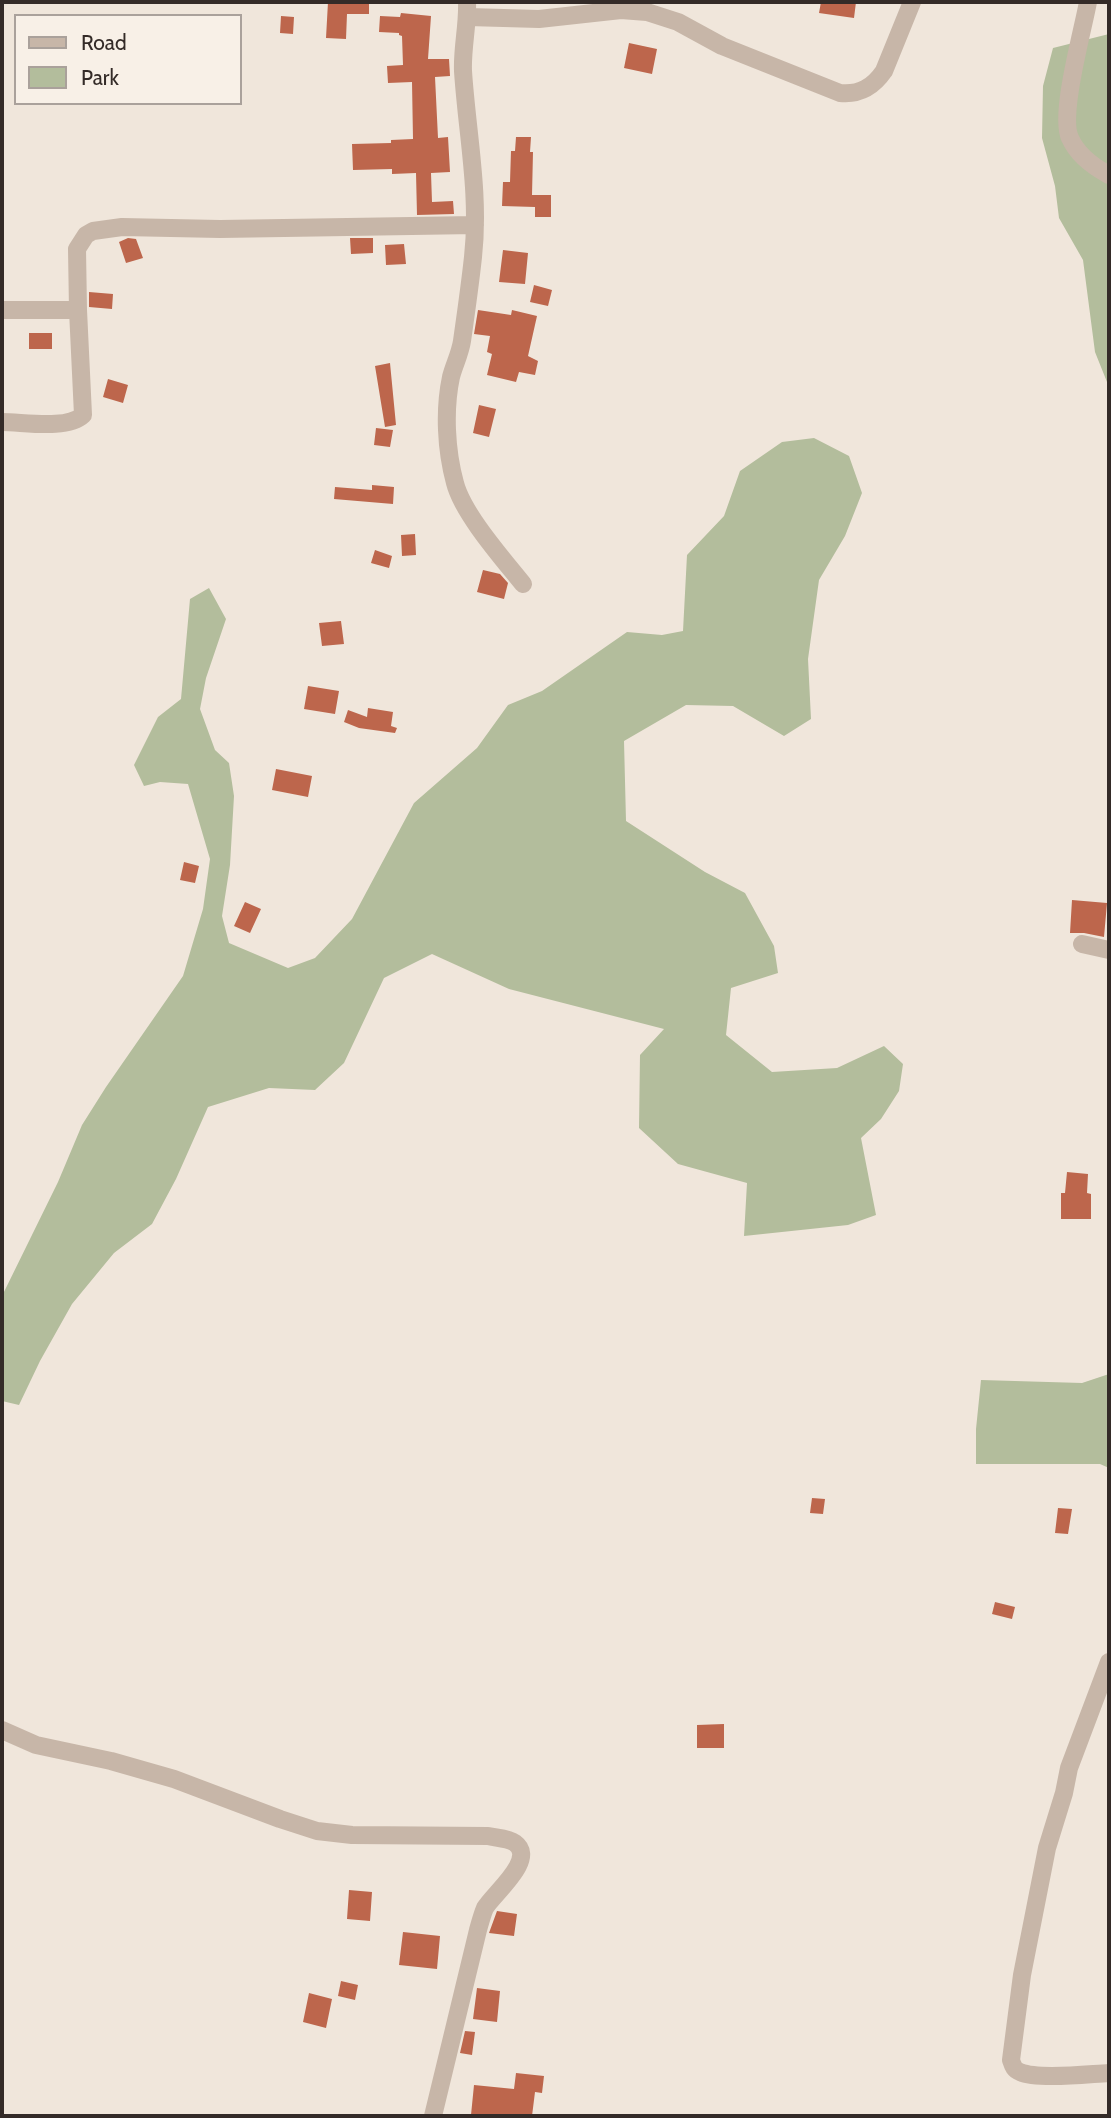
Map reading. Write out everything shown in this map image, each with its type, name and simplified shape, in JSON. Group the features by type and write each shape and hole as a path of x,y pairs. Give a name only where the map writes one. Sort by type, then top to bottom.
{"street":[{"path":"523,584 492,547 469,511 455,485 449,453 448,402 451,378 461,344 475,225 475,184 463,68 467,9 539,19 621,10 647,12 678,22 722,46 840,93 850,94 861,92 878,80 912,2"},
{"path":"1088,2 1068,106 1069,136 1096,168 1109,175"},
{"path":"2,422 60,423 77,420 83,415 77,249 86,235 93,231 122,227 220,229 475,225"},
{"path":"2,310 78,310"},
{"path":"1082,944 1109,950"},
{"path":"1109,1662 1069,1768 1047,1848 1022,1975 1011,2053 1013,2067 1017,2072 1026,2074 1050,2076 1109,2073"},
{"path":"2,1730 36,1745 111,1761 174,1779 317,1831 352,1835 488,1836 516,1844 522,1859 485,1909 478,1930 433,2116"}],"green space":[{"path":"1109,34 1109,387 1095,352 1083,260 1059,218 1055,186 1042,138 1043,86 1053,48"},
{"path":"814,438 849,456 862,493 845,536 819,580 808,659 811,719 784,736 733,706 686,705 624,741 626,821 705,872 745,893 774,946 778,973 731,988 726,1035 772,1072 837,1068 884,1046 903,1064 899,1091 881,1119 861,1138 876,1215 848,1225 744,1236 747,1183 678,1164 639,1128 640,1055 664,1029 509,989 432,954 384,978 344,1063 315,1090 269,1088 208,1107 176,1179 152,1224 114,1253 72,1304 19,1405 2,1401 2,1296 58,1182 82,1125 183,976 203,909 210,859 188,784 160,782 144,786 134,765 158,717 181,699 190,599 209,588 226,619 206,678 200,709 215,750 229,763 234,796 230,865 222,916 229,943 288,968 315,958 352,919 414,803 477,748 508,705 542,691 627,632 662,635 683,631 687,555 724,516 740,471 782,442"},
{"path":"1109,1374 1109,1468 1100,1464 976,1464 981,1380 1082,1383"}],"building":[{"path":"328,2 369,2 369,14 347,14 346,39 326,38"},
{"path":"821,2 856,2 854,18 819,13"},
{"path":"401,13 431,16 428,59 449,59 450,76 435,77 438,138 448,137 450,172 431,173 432,202 453,201 454,214 417,215 416,173 392,174 392,169 353,170 352,144 391,143 391,140 413,139 412,82 388,83 387,66 403,65 402,36 399,33 379,32 380,16 400,17"},
{"path":"281,16 294,17 293,34 280,33"},
{"path":"629,43 657,49 652,74 624,68"},
{"path":"516,137 531,137 532,195 551,195 551,217 535,217 535,207 502,206 503,182 510,182 511,151 515,151"},
{"path":"128,238 136,239 143,258 126,263 119,242"},
{"path":"350,238 373,238 373,253 351,254"},
{"path":"404,244 406,264 386,265 385,245"},
{"path":"503,250 528,253 525,284 499,282"},
{"path":"534,285 552,290 548,306 530,302"},
{"path":"89,292 113,294 112,309 89,307"},
{"path":"478,310 511,315 512,310 537,316 528,356 538,361 535,375 519,372 516,382 487,375 492,354 487,352 490,336 474,334"},
{"path":"29,333 52,333 52,349 29,349"},
{"path":"390,363 396,425 385,427 375,366"},
{"path":"108,379 128,385 123,403 103,397"},
{"path":"479,405 496,409 489,437 473,433"},
{"path":"376,428 393,430 390,447 374,445"},
{"path":"372,485 394,487 393,504 334,499 335,487 372,490"},
{"path":"415,534 416,555 402,556 401,535"},
{"path":"375,550 392,556 389,568 371,563"},
{"path":"483,570 500,574 508,583 504,599 477,592"},
{"path":"341,621 344,644 322,646 319,623"},
{"path":"308,686 339,691 335,714 304,709"},
{"path":"368,708 393,712 391,726 397,728 395,733 359,728 344,722 348,710 367,717"},
{"path":"276,769 312,776 308,797 272,790"},
{"path":"184,862 199,866 195,883 180,880"},
{"path":"1072,900 1107,903 1104,937 1070,933"},
{"path":"245,902 261,909 250,933 234,926"},
{"path":"1067,1172 1088,1174 1087,1193 1091,1194 1091,1219 1061,1219 1061,1193 1065,1193"},
{"path":"812,1498 825,1499 823,1514 810,1513"},
{"path":"1058,1508 1072,1509 1068,1534 1055,1533"},
{"path":"995,1602 1015,1607 1012,1619 992,1614"},
{"path":"724,1724 724,1748 697,1748 697,1725"},
{"path":"349,1890 372,1892 370,1921 347,1919"},
{"path":"497,1911 517,1914 514,1936 489,1933"},
{"path":"403,1932 440,1936 437,1969 399,1965"},
{"path":"341,1981 358,1985 355,2000 338,1996"},
{"path":"477,1988 500,1991 497,2022 473,2019"},
{"path":"309,1993 332,1999 326,2028 303,2022"},
{"path":"465,2031 475,2032 472,2055 460,2053"},
{"path":"516,2073 544,2076 542,2093 535,2092 532,2116 471,2115 474,2085 514,2089"}]}
